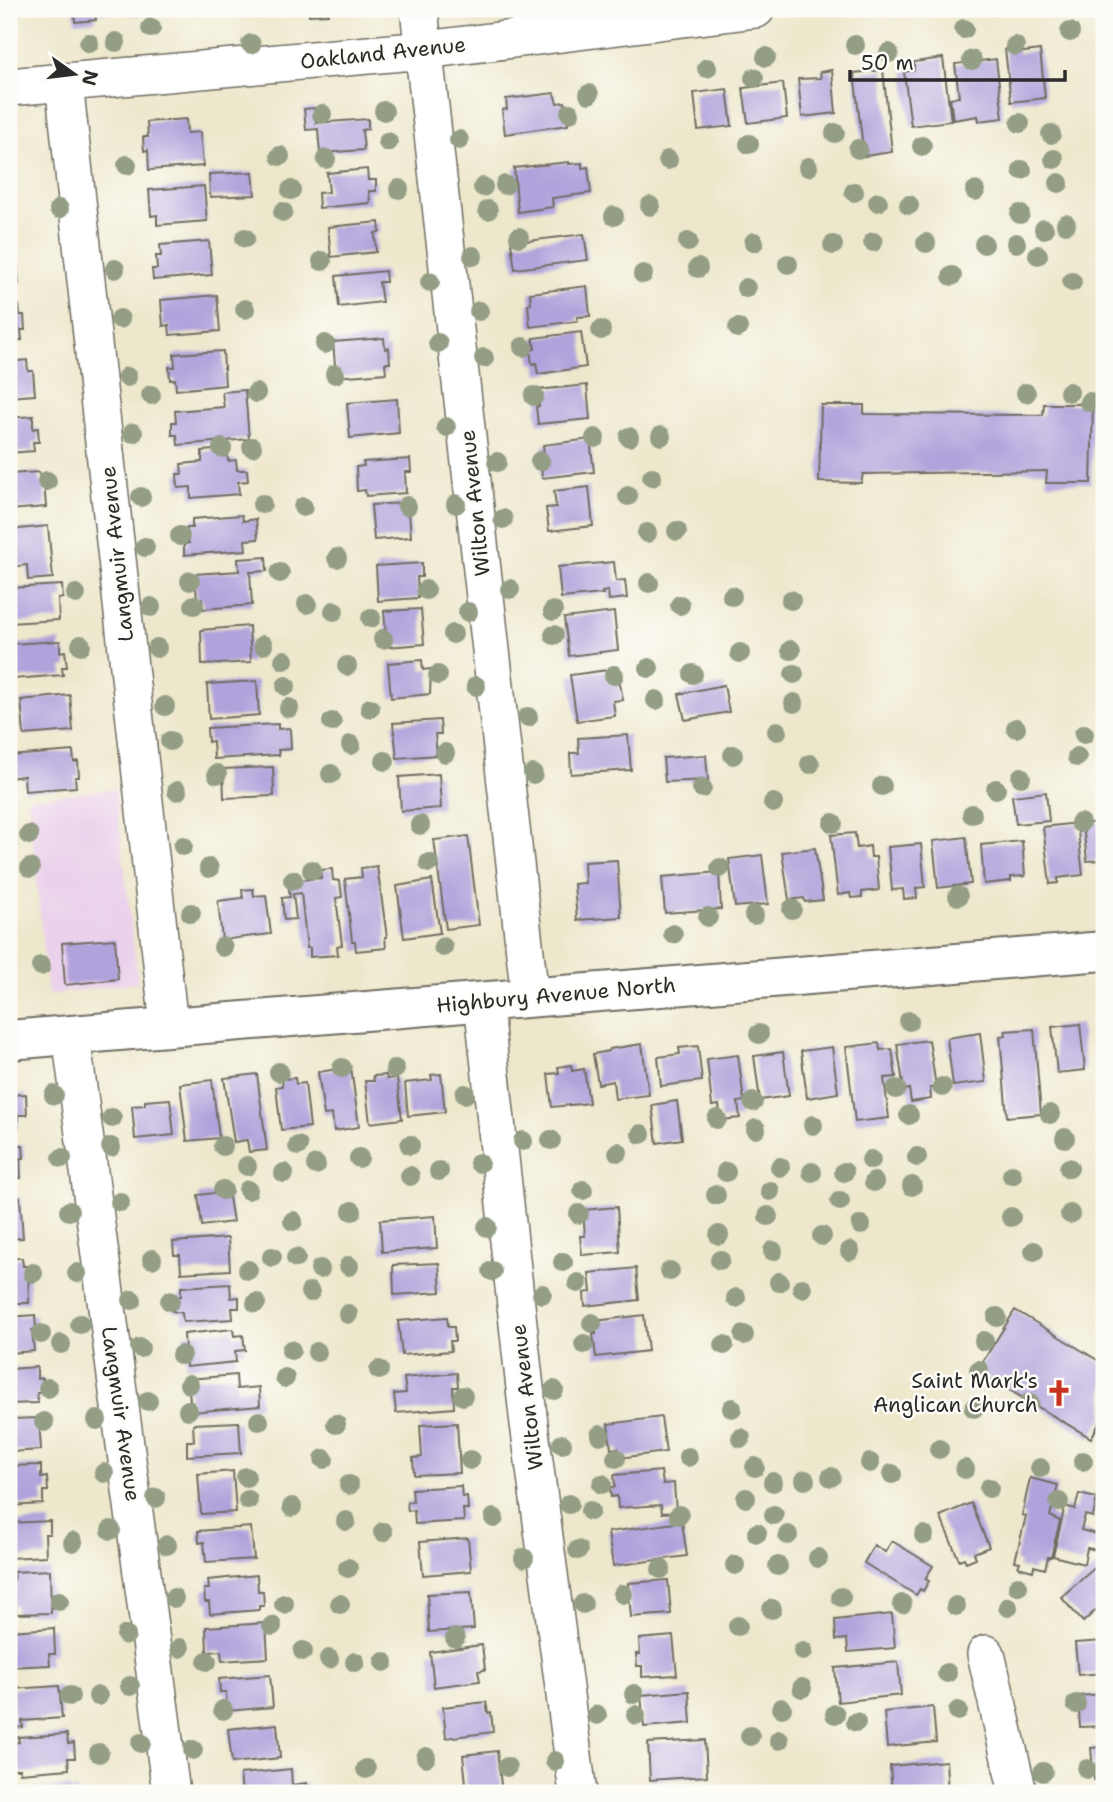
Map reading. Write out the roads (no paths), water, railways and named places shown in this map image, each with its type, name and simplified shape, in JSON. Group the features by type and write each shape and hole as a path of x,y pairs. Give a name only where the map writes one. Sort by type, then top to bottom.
{"main road":[{"name":"Highbury Avenue North","path":"9,1040 1104,951"}],"street":[{"name":"Wilton Avenue","path":"419,9 530,997"},
{"name":"Oakland Avenue","path":"9,88 425,50 756,9"},
{"name":"Langmuir Avenue","path":"64,83 169,1026"},
{"name":"Wilton Avenue","path":"483,1001 528,1416 578,1793"},
{"name":"Langmuir Avenue","path":"71,1035 171,1793"},
{"path":"986,1654 1018,1793"}],"place":[{"name":"Saint Mark's Anglican Church","path":"1059,1393"}]}
